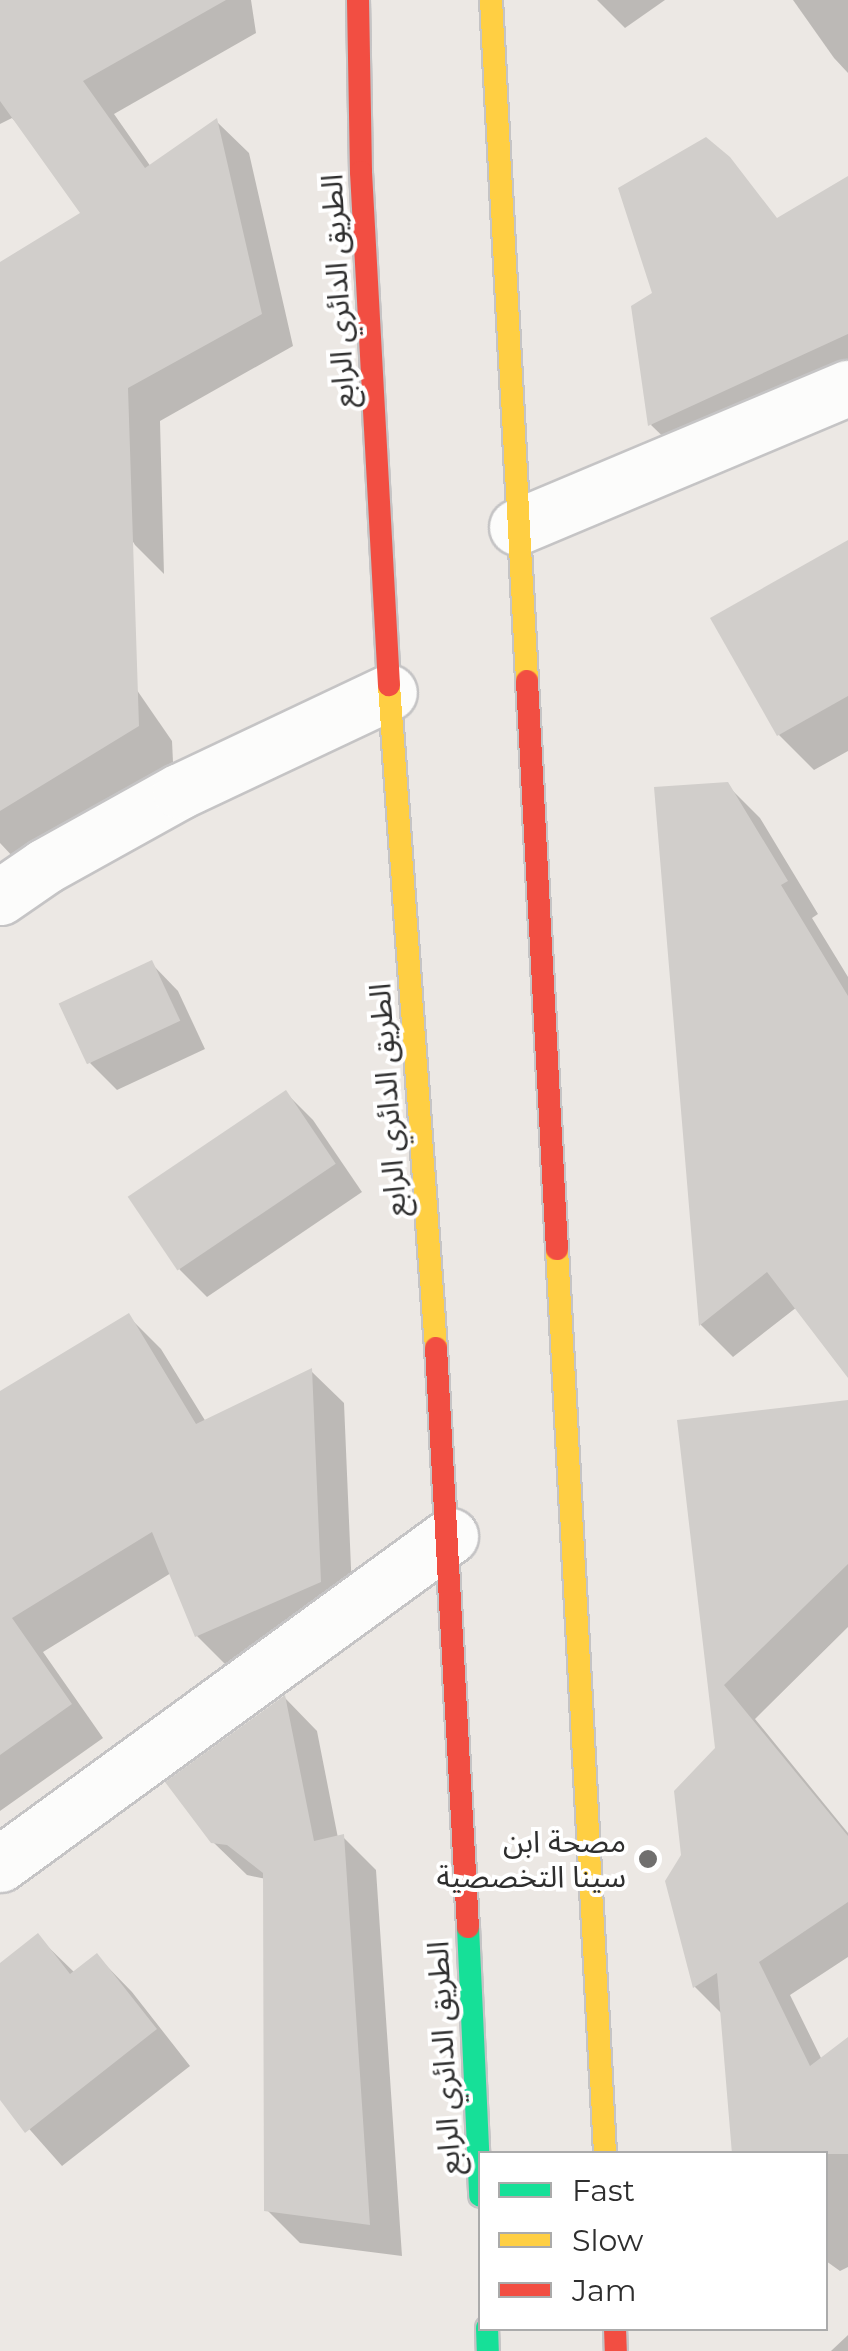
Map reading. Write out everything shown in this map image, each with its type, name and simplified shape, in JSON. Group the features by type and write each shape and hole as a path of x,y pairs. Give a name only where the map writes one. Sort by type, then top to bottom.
{"main road":[{"name":"الطريق الدائري الرابع","path":"358,0 361,172 389,692 450,1536 478,2152"},
{"path":"491,0 605,2151"}],"street":[{"path":"517,526 848,388"},
{"path":"0,897 45,866 180,791 389,692"},
{"path":"0,1864 450,1536"}],"building":[{"path":"0,0 226,0 83,81 145,168 217,118 262,314 128,388 139,726 0,811 0,262 80,213 0,101"},
{"path":"706,137 730,157 777,218 848,176 848,334 648,426 631,306 652,293 618,188"},
{"path":"848,540 848,696 777,736 710,618"},
{"path":"728,782 788,881 781,885 848,996 848,1378 767,1272 699,1326 654,787"},
{"path":"152,960 180,1021 87,1064 59,1004"},
{"path":"286,1090 336,1164 177,1271 128,1197"},
{"path":"129,1313 196,1424 312,1368 321,1582 195,1637 152,1532 12,1618 72,1704 0,1755 0,1391"},
{"path":"848,1400 848,1564 724,1685 848,1836 848,1902 759,1962 810,2066 848,2037 848,2154 732,2151 717,1973 693,1988 665,1881 681,1855 674,1791 715,1748 677,1420"},
{"path":"285,1695 314,1841 344,1834 370,2225 264,2211 263,1873 227,1845 211,1843 165,1782"},
{"path":"38,1933 70,1974 97,1953 157,2029 25,2133 0,2100 0,1963"}],"traffic: fast":[{"path":"468,1927 478,2151"},
{"path":"487,2331 488,2351"}],"traffic: slow":[{"path":"491,0 527,681"},
{"path":"389,685 436,1348"},
{"path":"557,1249 605,2151"}],"traffic: jam":[{"path":"358,0 361,172 389,685"},
{"path":"527,681 557,1249"},
{"path":"436,1348 468,1927"},
{"path":"615,2331 616,2351"}],"place":[{"name":"مصحة ابن سينا التخصصية","path":"648,1859"}]}
